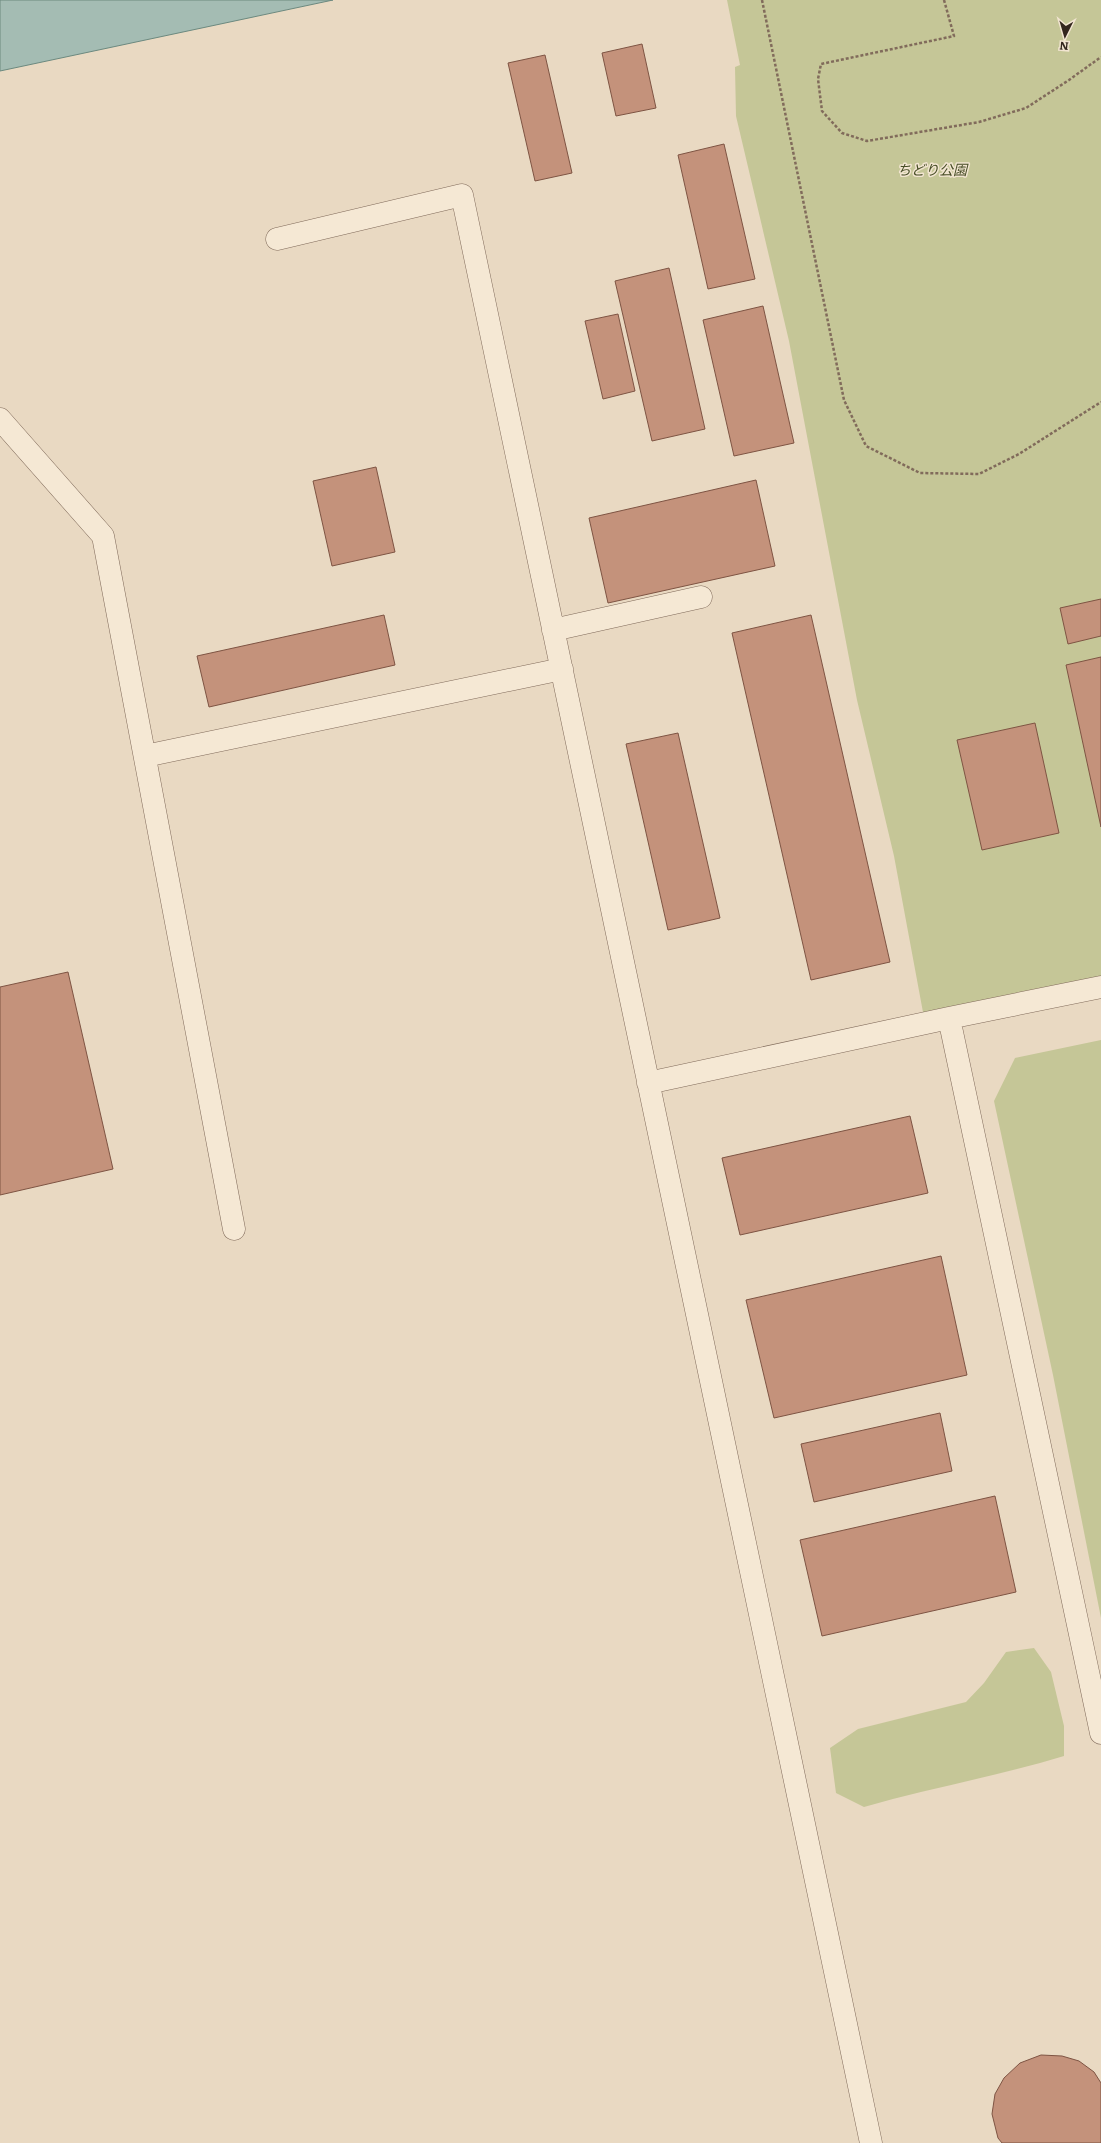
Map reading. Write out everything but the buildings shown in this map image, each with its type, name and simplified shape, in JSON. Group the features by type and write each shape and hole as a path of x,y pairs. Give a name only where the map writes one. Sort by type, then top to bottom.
{"street":[{"path":"277,239 462,195 871,2143"},
{"path":"0,419 103,536 234,1229"},
{"path":"553,630 701,596"},
{"path":"145,756 562,668"},
{"path":"648,1083 1101,987"},
{"path":"949,1018 1101,1733"}],"path":[{"path":"762,0 844,400 866,446 920,473 979,474 1019,454 1101,402"},
{"path":"944,0 954,36 821,64 818,79 822,111 842,133 866,141 980,122 1026,108 1101,57"}],"green space":[{"name":"ちどり公園","path":"727,0 1101,0 1101,987 925,1023 894,856 857,700 789,341 736,116 735,67 740,65"},
{"path":"1101,1040 1101,1618 1053,1375 994,1101 1015,1058"},
{"path":"1034,1648 1051,1672 1064,1726 1064,1756 1014,1770 864,1807 836,1793 830,1748 858,1729 966,1702 984,1683 1006,1652"}],"shaded area":[{"path":"0,0 333,0 0,71"}]}
